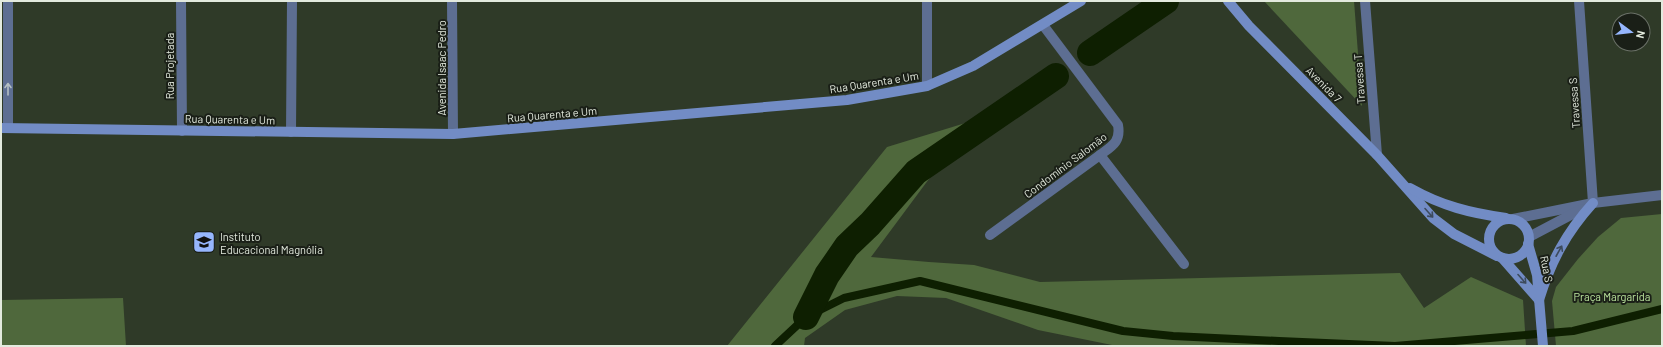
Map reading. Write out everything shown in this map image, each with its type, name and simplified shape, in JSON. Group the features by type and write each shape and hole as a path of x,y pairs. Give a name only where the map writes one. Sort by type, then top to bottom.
{"street":[{"path":"5,128 8,1"},
{"name":"Rua Projetada","path":"181,1 182,130"},
{"path":"291,132 292,1"},
{"name":"Avenida Isaac Pedro","path":"452,1 454,134"},
{"path":"927,1 927,86"},
{"name":"Rua Quarenta e Um","path":"5,128 454,134 847,100 927,86 973,66 1081,1"},
{"name":"Avenida 7","path":"1228,1 1249,26 1377,155 1433,218 1454,234 1500,257"},
{"name":"Travessa T","path":"1365,1 1377,155"},
{"name":"Travessa S","path":"1579,1 1593,203"},
{"name":"Condomínio Salomão","path":"990,235 1100,155 1116,142 1119,132 1118,125 1043,25"},
{"path":"1100,155 1184,264"},
{"name":"Avenida 7","path":"1403,184 1436,201 1456,209 1475,214 1510,219"},
{"path":"1510,219 1519,221 1528,231 1529,240 1526,250 1516,259 1500,257 1492,251 1489,245 1488,237 1494,225 1510,219 1593,203 1662,195"},
{"path":"1529,240 1593,203"},
{"path":"1539,300 1554,258 1578,220 1593,203"},
{"name":"Rua S","path":"1529,240 1537,275 1543,346"},
{"name":"Rua S","path":"1500,257 1539,300"}],"green space":[{"path":"1264,1 1354,1 1362,106"},
{"path":"972,121 871,257 974,265 1040,282 1400,273 1424,308 1471,277 1523,300 1526,346 1117,346 1038,330 946,298 897,296 845,310 805,338 804,346 727,346 887,147"},
{"name":"Praça Margarida","path":"1662,214 1662,346 1556,346 1552,301 1556,287 1578,259 1598,237 1621,218"},
{"path":"123,298 126,346 1,346 1,300"}],"waterway":[{"path":"1090,53 1166,1"},
{"path":"806,317 827,275 847,246 870,224 916,172 1056,76"},
{"path":"775,346 806,317 844,298 920,281 1123,331 1173,336 1395,346 1573,331 1662,309"}],"place":[{"name":"Instituto Educacional Magnólia","path":"204,242"}]}
